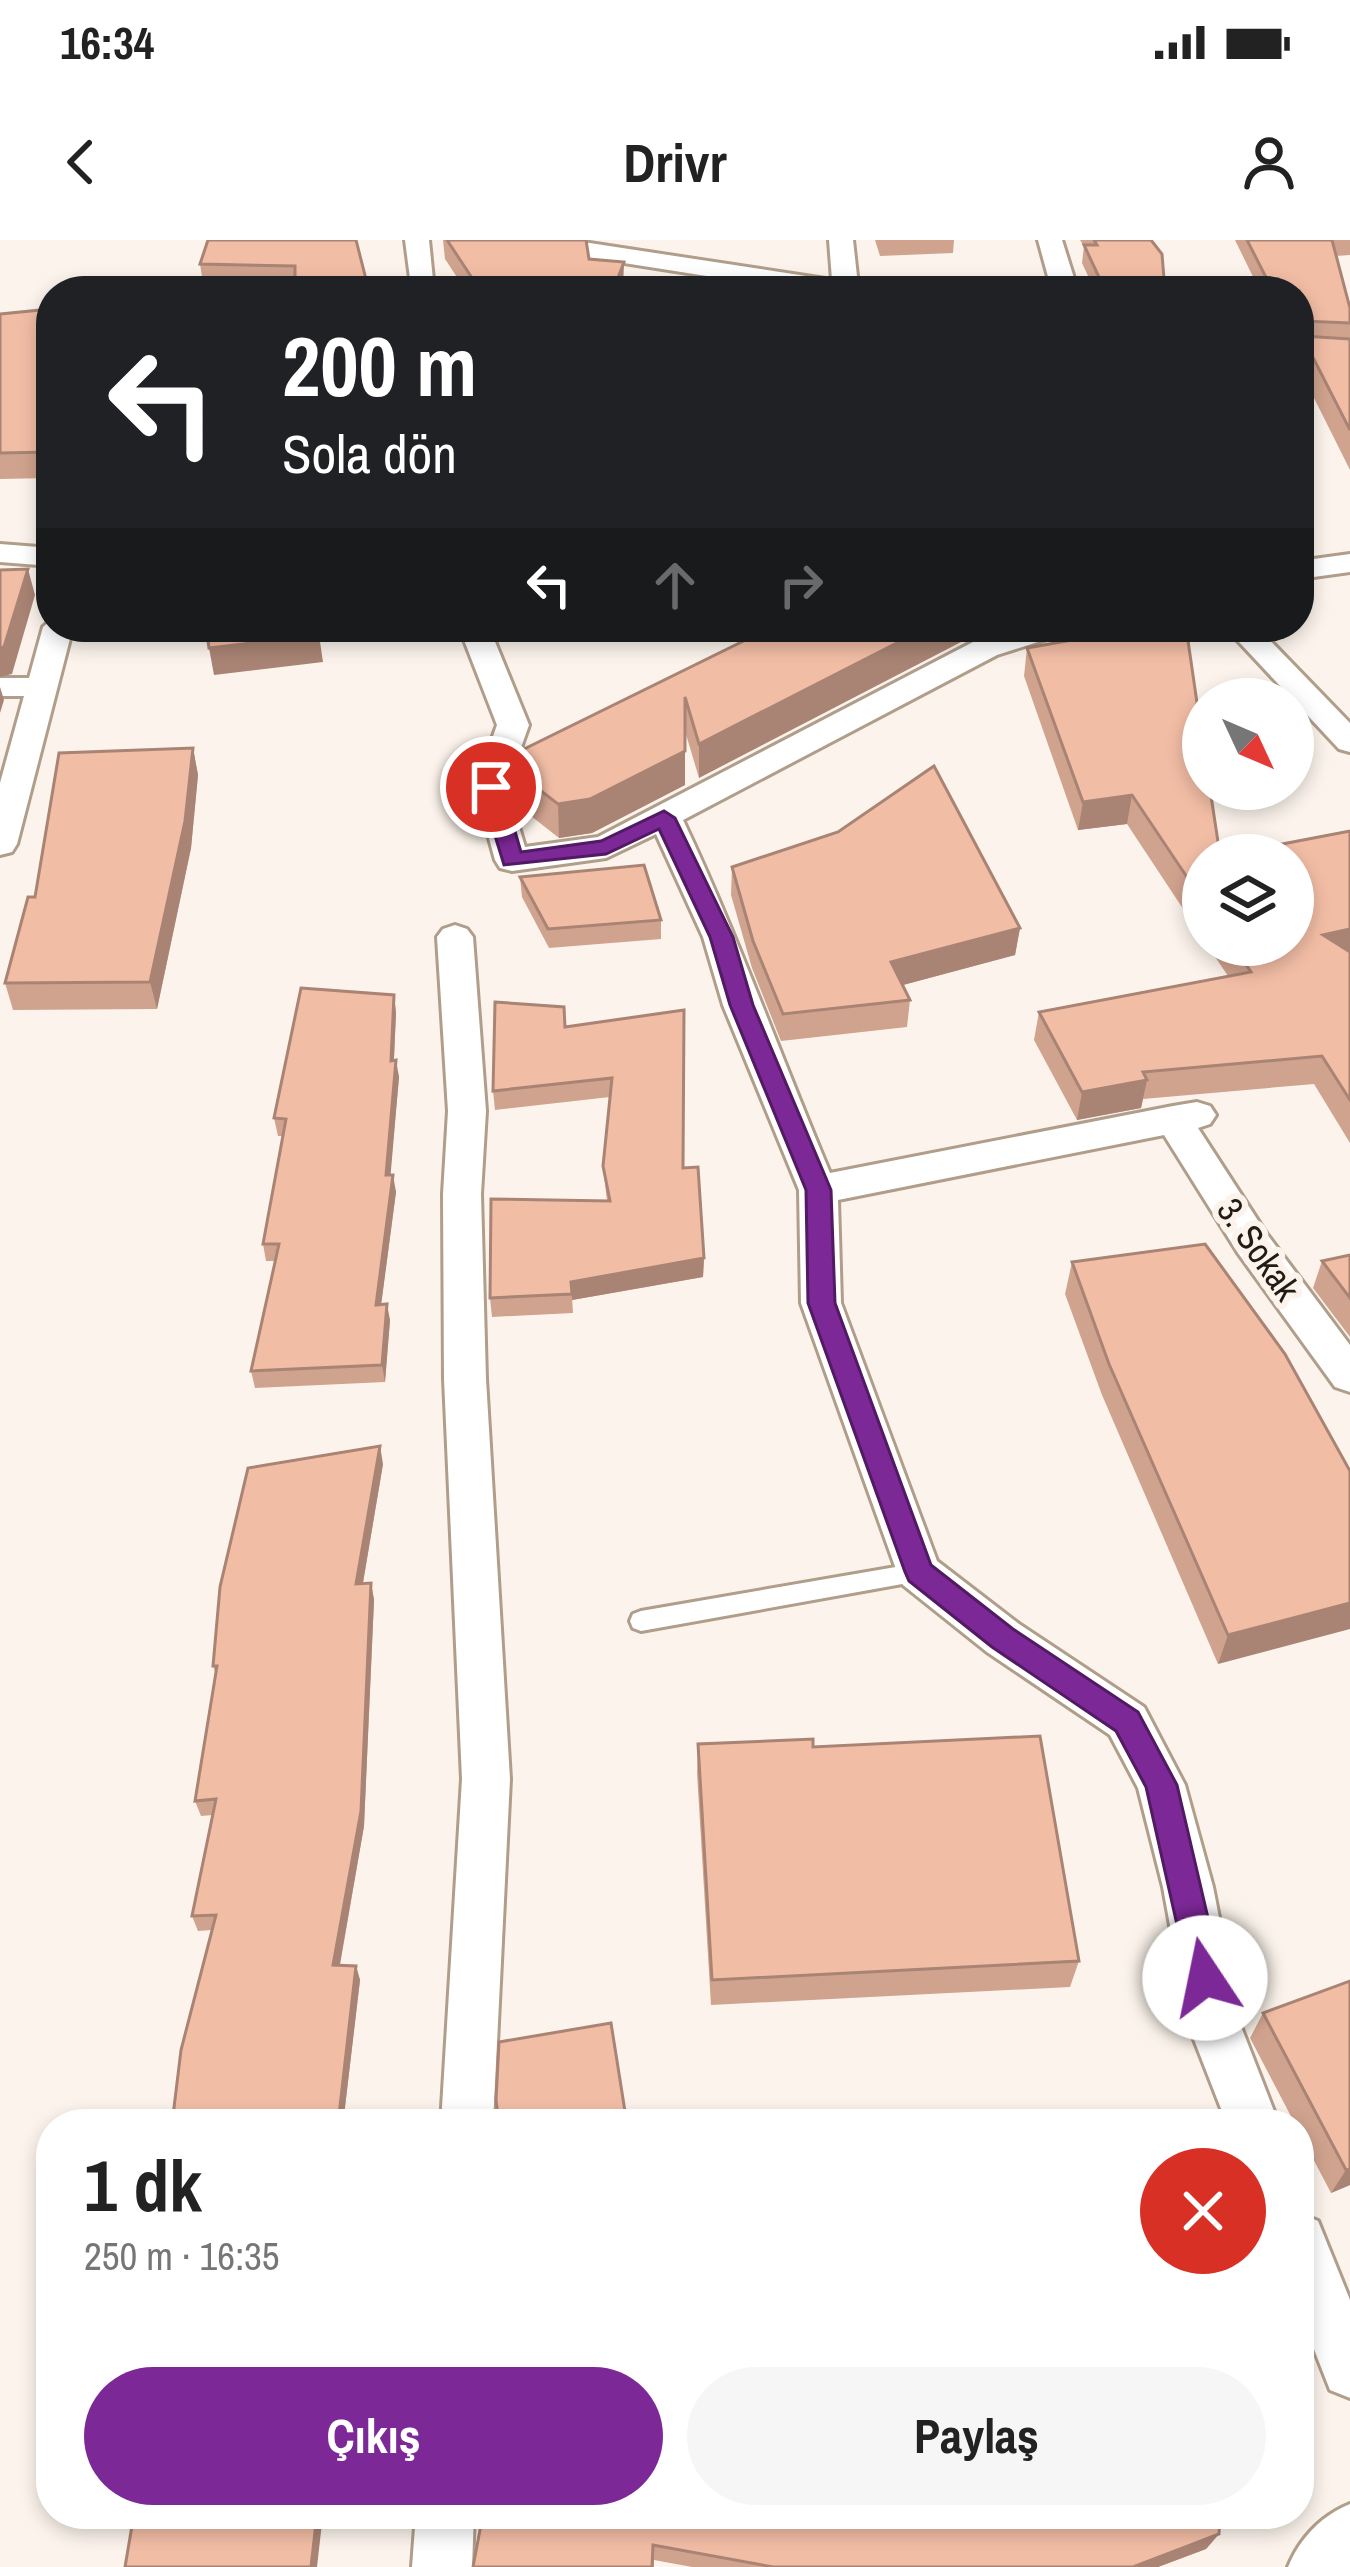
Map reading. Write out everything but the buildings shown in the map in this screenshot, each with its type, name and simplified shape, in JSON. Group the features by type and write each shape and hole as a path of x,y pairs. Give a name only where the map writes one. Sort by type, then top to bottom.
{"street":[{"path":"417,240 420,276"},
{"path":"522,240 752,276"},
{"path":"841,240 846,276"},
{"path":"1050,240 1061,276"},
{"path":"0,554 36,555"},
{"path":"1314,568 1350,563"},
{"path":"0,844 54,642"},
{"path":"480,642 513,725 491,787 512,860 606,847 986,648 1006,642"},
{"path":"1254,642 1350,742"},
{"path":"0,688 43,687"},
{"path":"664,818 721,937 741,1005 818,1190 821,1303 919,1572 1003,1638 1127,1721 1161,1785 1188,1887 1214,2024 1247,2109"},
{"path":"454,937 467,1111 462,1194 465,1379 486,1780 467,2109"},
{"name":"3. Sokak","path":"818,1190 1185,1117 1252,1244 1350,1376"},
{"path":"1314,2278 1350,2369"},
{"path":"442,2567 444,2529"},
{"path":"1318,2567 1350,2533"}],"lane":[{"path":"641,1621 919,1572"}],"route":[{"path":"491,787 512,860 606,847 664,818 721,937 741,1005 818,1190 821,1303 919,1572 1003,1638 1127,1721 1161,1785 1188,1887 1205,1978"}]}
